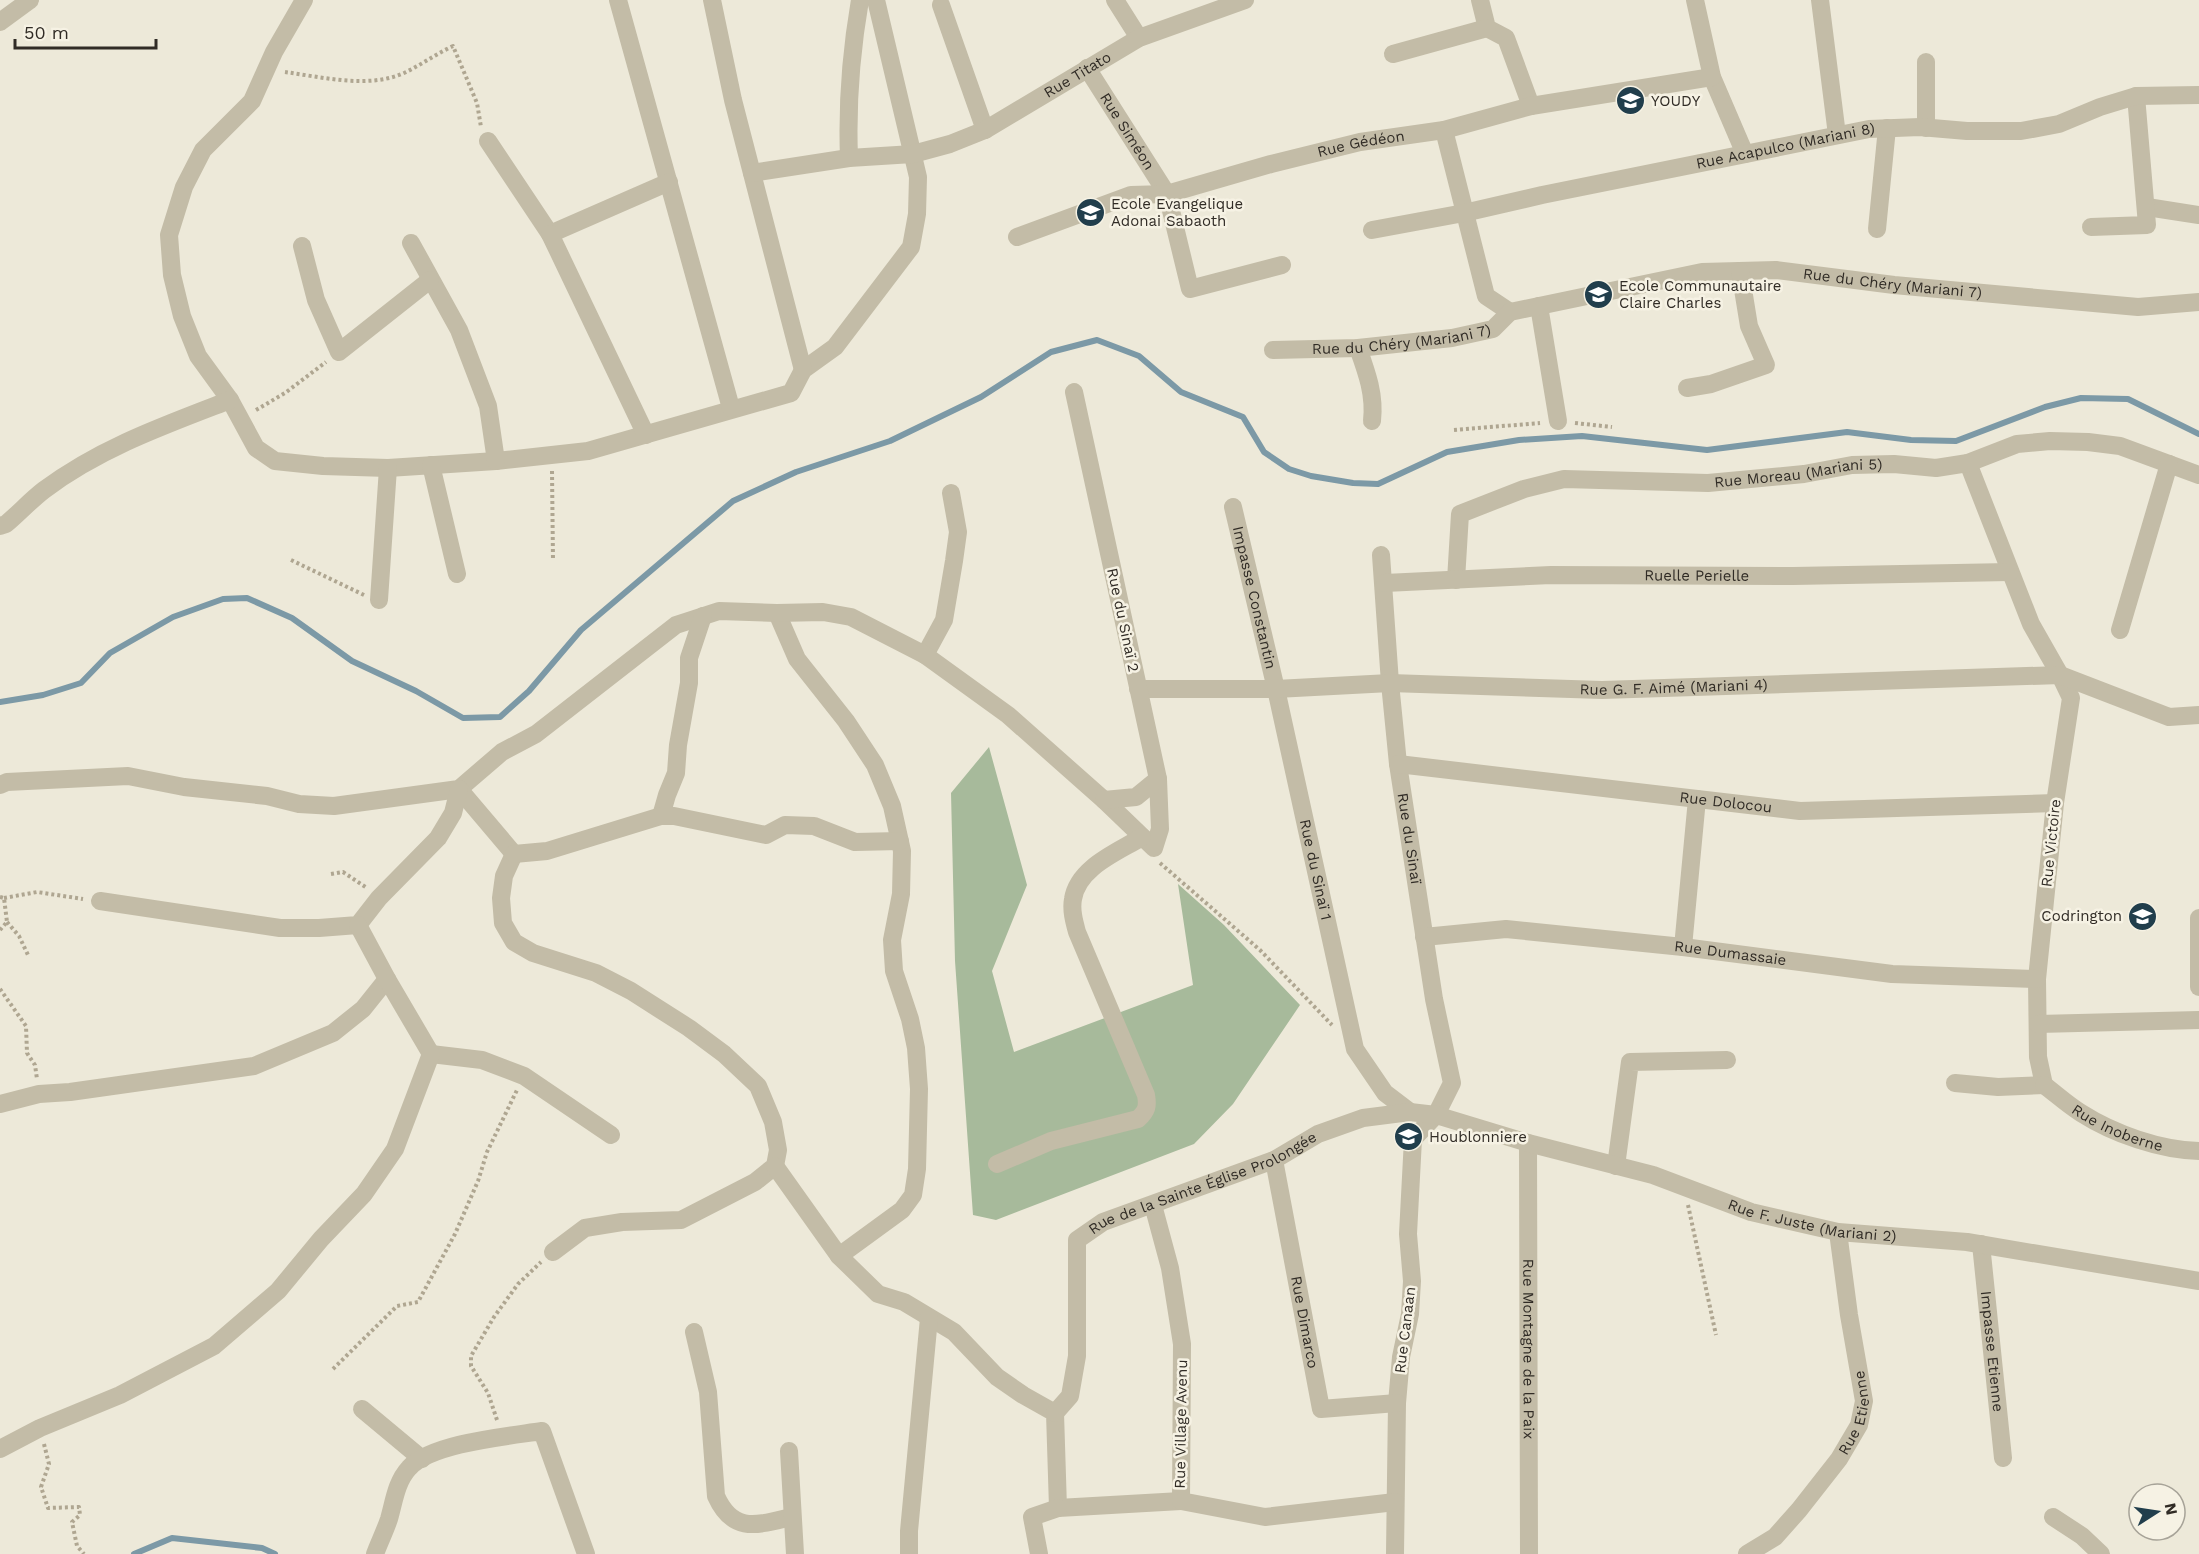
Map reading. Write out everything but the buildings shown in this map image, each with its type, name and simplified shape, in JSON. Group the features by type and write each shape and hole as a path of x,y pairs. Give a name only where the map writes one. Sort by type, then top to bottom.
{"street":[{"path":"0,22 30,0"},
{"path":"304,0 274,52 252,101 203,150 184,187 169,235 172,275 182,316 198,356 230,400 256,448 274,461 323,466 388,468 496,461 588,451 791,393 803,370 835,347 911,247 918,177 876,0"},
{"path":"618,0 732,408"},
{"path":"712,0 733,100 803,370"},
{"path":"849,158 852,46 860,0"},
{"name":"Rue Titato","path":"752,173 849,158 913,154 950,144 985,130 1139,38 1245,0"},
{"path":"1480,0 1487,28"},
{"path":"1695,0 1712,77 1745,154"},
{"path":"1820,0 1837,135"},
{"path":"1121,2 1139,38"},
{"path":"941,5 985,130"},
{"path":"1393,54 1487,28 1506,38 1531,106"},
{"path":"1926,62 1926,128"},
{"name":"Rue Siméon","path":"1087,68 1167,194 1190,289 1282,265"},
{"name":"Rue Gédéon","path":"1017,237 1131,195 1167,194 1271,164 1360,142 1444,130 1531,106 1712,77"},
{"name":"Rue Acapulco (Mariani 8)","path":"1372,230 1869,129 2021,131 2059,124 2100,107 2136,96 2199,95"},
{"path":"2091,227 2147,225 2136,96"},
{"path":"1877,229 1887,128"},
{"path":"1444,130 1486,296 1510,312"},
{"path":"488,141 550,234 646,435"},
{"path":"550,234 669,182"},
{"path":"2147,207 2199,215"},
{"path":"411,243 459,330 488,406 496,461"},
{"path":"302,246 316,300 339,352 430,280"},
{"name":"Rue du Chéry (Mariani 7)","path":"1273,350 1358,348 1452,338 1493,329 1510,312 1702,272 1776,270 1894,285 2138,307 2199,302"},
{"path":"1687,388 1711,384 1766,365 1749,326 1740,271"},
{"path":"1539,306 1558,421"},
{"path":"1358,348 1369,377 1374,403 1372,421"},
{"name":"Rue du Sinaï 2","path":"1074,392 1158,779 1160,829 1148,843"},
{"path":"0,526 6,524 44,490 89,461 143,433 230,400"},
{"name":"Rue Moreau (Mariani 5)","path":"1456,580 1460,514 1524,489 1564,479 1708,483 1804,474 1851,465 1894,464 1936,468 1968,463 2018,444 2050,441 2120,446 2199,475"},
{"name":"Rue Victoire","path":"1968,463 2031,624 2071,698 2055,803 2037,979 2038,1057 2044,1085"},
{"path":"2120,630 2169,464"},
{"path":"431,465 457,574"},
{"path":"379,600 388,468"},
{"path":"925,656 944,620 954,561 958,532 951,494"},
{"name":"Impasse Constantin","path":"1233,507 1276,689"},
{"name":"Rue du Sinaï","path":"1381,555 1398,764 1424,938 1452,1083 1436,1115"},
{"name":"Ruelle Perielle","path":"1385,583 1551,574 1793,576 2010,572"},
{"path":"0,785 7,782 62,778 128,776 184,787 267,796 298,804 334,807 459,789 502,752 536,734 676,625 719,611 823,612 851,617 925,656 1008,715 1104,800 1148,843 1090,869 1078,883 1072,899 1072,913 1077,932 1146,1095 1148,1106 1145,1113 1138,1119 1051,1141 997,1164"},
{"path":"777,613 797,659 846,722 875,765 892,806 902,851 901,894 892,940 894,971 910,1019 916,1048 919,1089 917,1169 913,1195 902,1210 839,1256"},
{"path":"662,816 676,773 678,746 689,683 689,658 703,616"},
{"name":"Rue G. F. Aimé (Mariani 4)","path":"1138,689 1276,689 1390,683 1602,690 2060,675 2169,717 2199,715"},
{"name":"Rue du Sinaï 1","path":"1276,689 1355,1049"},
{"name":"Rue Dolocou","path":"1398,764 1800,811 2055,803"},
{"path":"1104,800 1136,797 1158,779"},
{"path":"459,789 514,854"},
{"path":"100,901 280,928 358,925 379,898 438,838 453,813 459,789"},
{"path":"1683,947 1697,799"},
{"path":"514,854 548,851 662,816 674,816 766,835 785,825 814,826 855,842 900,841"},
{"path":"514,854 504,876 501,898 503,923 514,942 533,953 596,973 622,986 689,1028 724,1054 758,1086 773,1122 778,1150 775,1166 755,1182 681,1220 622,1222 585,1228 553,1252"},
{"path":"2199,918 2199,987"},
{"path":"358,925 431,1054"},
{"name":"Rue Dumassaie","path":"1424,938 1506,929 1683,947 1892,974 2037,979"},
{"path":"0,1104 39,1094 70,1092 254,1066 333,1033 363,1009 387,979"},
{"path":"2038,1024 2199,1020"},
{"path":"1355,1049 1385,1093 1410,1112"},
{"path":"431,1054 482,1060 524,1076 611,1135"},
{"path":"0,1449 40,1428 120,1395 214,1346 278,1291 321,1239 363,1194 394,1149 431,1054"},
{"path":"1616,1166 1630,1062 1727,1060"},
{"path":"1955,1083 1998,1088 2044,1085"},
{"name":"Rue Inoberne","path":"2044,1085 2082,1113 2138,1141 2199,1151"},
{"name":"Rue de la Sainte Église Prolongée","path":"1055,1413 1070,1396 1077,1356 1077,1240 1103,1222 1274,1160 1318,1134 1363,1118 1410,1112 1436,1115"},
{"name":"Rue F. Juste (Mariani 2)","path":"1436,1115 1528,1143 1653,1175 1751,1212 1838,1232 1981,1244 2199,1281"},
{"name":"Rue Canaan","path":"1395,1554 1397,1402 1401,1357 1410,1314 1412,1281 1408,1234 1413,1139 1436,1115"},
{"name":"Rue Montagne de la Paix","path":"1528,1143 1529,1554"},
{"name":"Rue Dimarco","path":"1274,1160 1321,1409 1397,1402"},
{"path":"775,1166 839,1256 878,1294 904,1302 954,1332 997,1377 1055,1413 1058,1508"},
{"name":"Rue Village Avenu","path":"1153,1205 1170,1268 1182,1344 1181,1501 1265,1517 1395,1502"},
{"name":"Rue Etienne","path":"1747,1554 1775,1537 1799,1510 1839,1459 1859,1425 1864,1401 1838,1232"},
{"name":"Impasse Etienne","path":"1981,1244 2002,1458"},
{"path":"909,1554 909,1531 929,1318"},
{"path":"694,1332 708,1392 716,1496 723,1510 739,1523 756,1525 792,1517"},
{"path":"362,1409 422,1460"},
{"path":"375,1554 397,1489 409,1467 435,1452 502,1437 542,1431 586,1554"},
{"path":"789,1451 795,1554"},
{"path":"1039,1554 1032,1517 1058,1508 1181,1501"},
{"path":"2053,1517 2082,1536 2101,1554"}],"path":[{"path":"266,70 345,80 378,80 402,73 453,46 477,103 481,128 488,141"},
{"path":"230,400 234,399 244,408 257,410 285,393 339,352"},
{"path":"1454,430 1558,421 1612,427"},
{"path":"552,455 553,561"},
{"path":"291,560 361,594 379,600"},
{"path":"1148,843 1156,859 1260,950 1355,1049"},
{"path":"331,874 343,872 350,875 379,898"},
{"path":"28,956 19,936 7,922 2,898 36,892 100,901"},
{"path":"0,930 7,922"},
{"path":"0,989 26,1026 27,1053 35,1065 39,1094"},
{"path":"333,1369 397,1306 418,1302 455,1234 478,1181 487,1152 524,1076"},
{"path":"1684,1187 1716,1335"},
{"path":"502,1437 488,1393 471,1366 471,1356 494,1317 518,1284 553,1252"},
{"path":"40,1428 49,1464 41,1487 48,1508 80,1507 80,1515 72,1522 77,1546 84,1554"}],"green space":[{"path":"989,747 1027,885 992,971 1014,1052 1193,985 1178,884 1224,925 1300,1005 1233,1104 1194,1144 996,1220 973,1215 955,961 951,793"}],"waterway":[{"path":"0,702 43,695 81,683 110,653 173,617 223,599 247,598 292,618 352,661 416,691 463,718 500,717 529,691 581,630 733,501 796,472 890,441 981,397 1051,352 1097,340 1139,356 1181,392 1243,417 1264,452 1289,469 1311,476 1353,483 1378,484 1447,452 1519,440 1582,436 1707,450 1847,432 1911,440 1956,441 2045,407 2081,398 2128,399 2199,434"},
{"path":"134,1554 172,1538 262,1548 275,1554"}],"place":[{"name":"YOUDY","path":"1630,101"},
{"name":"Ecole Evangelique Adonai Sabaoth","path":"1090,213"},
{"name":"Ecole Communautaire Claire Charles","path":"1598,295"},
{"name":"Codrington","path":"2143,916"},
{"name":"Houblonniere","path":"1408,1137"}]}
